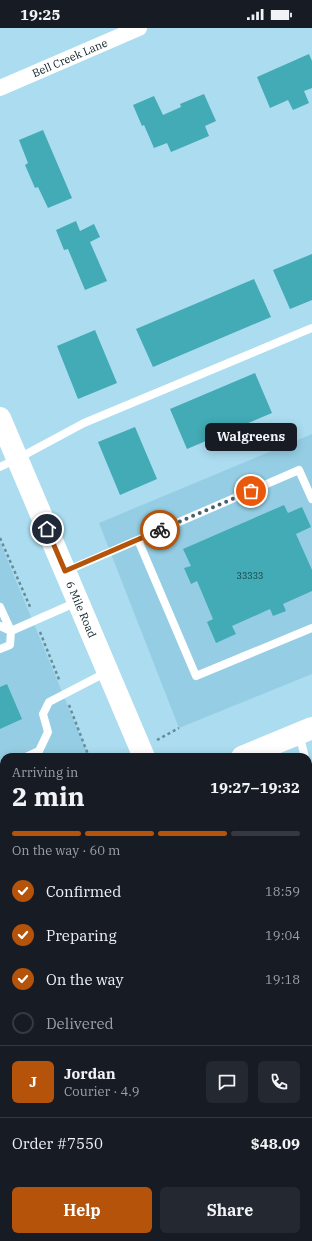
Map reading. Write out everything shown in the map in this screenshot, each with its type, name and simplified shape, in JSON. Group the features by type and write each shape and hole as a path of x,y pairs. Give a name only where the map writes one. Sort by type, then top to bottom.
{"main road":[{"name":"6 Mile Road","path":"0,418 9,463 65,571 142,753"},
{"path":"251,753 306,730"}],"street":[{"name":"Bell Creek Lane","path":"0,88 139,28"}],"lane":[{"path":"9,463 84,423 312,328"},
{"path":"65,571 299,470 312,499"},
{"path":"138,540 196,676 312,628"},
{"path":"0,626 11,631 78,602"},
{"path":"0,607 11,631 10,645 0,649"},
{"path":"35,753 39,751 48,732 43,714 49,702 108,672"},
{"path":"305,753 306,730"}],"path":[{"path":"0,538 36,620 87,753"}],"shaded area":[{"path":"312,434 312,674 179,728 99,523"},
{"path":"0,542 87,753 0,753"}],"building":[{"path":"309,54 312,61 312,88 304,91 309,103 293,110 288,100 270,108 257,77"},
{"path":"204,94 216,121 205,126 209,136 171,152 167,143 154,148 133,105 154,96 163,115 181,107 180,104"},
{"path":"43,130 72,198 48,208 38,187 35,188 25,165 28,163 19,140"},
{"path":"76,221 80,231 94,224 100,237 90,242 107,281 85,290 68,249 64,250 56,230"},
{"path":"312,254 312,300 290,309 273,270"},
{"path":"254,279 271,317 153,367 136,329"},
{"path":"95,330 117,383 78,399 57,346"},
{"path":"255,373 272,413 187,449 170,409"},
{"path":"135,427 157,479 120,495 98,442"},
{"path":"284,505 288,513 302,507 311,527 296,534 312,570 312,591 283,604 286,611 273,616 270,609 232,626 236,634 216,643 207,622 213,619 197,581 191,584 184,568 191,566 183,549"},
{"path":"7,684 22,719 0,729 0,687"}],"way so far":[{"path":"160,530 251,491"}],"place":[{"name":"Walgreens","path":"251,491"}],"route":[{"path":"47,529 65,571 160,530"}]}
